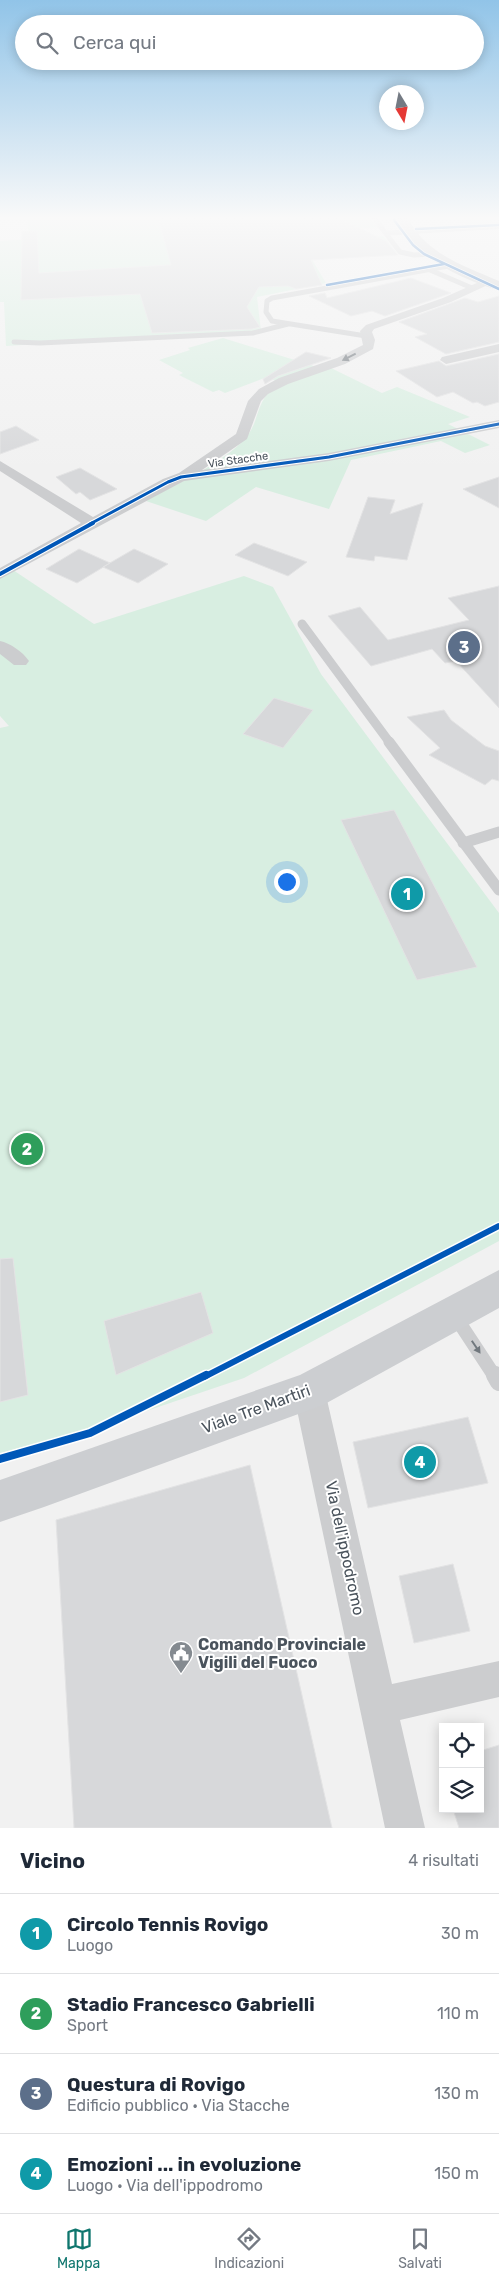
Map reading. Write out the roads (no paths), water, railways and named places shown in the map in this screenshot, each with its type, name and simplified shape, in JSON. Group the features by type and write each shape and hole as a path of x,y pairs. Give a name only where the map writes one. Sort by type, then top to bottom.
{"main road":[{"name":"Viale Tre Martiri","path":"0,1501 44,1487 309,1391 499,1288"}],"street":[{"name":"Via Stacche","path":"182,478 242,436 248,426 256,398 261,392 279,383 341,361 369,347 366,331 370,327 438,303"},
{"path":"446,360 499,348"},
{"name":"Via Stacche","path":"0,574 168,482 182,478 329,457 499,424"},
{"path":"0,465 93,524"},
{"path":"0,646 20,661"},
{"name":"Via dell'ippodromo","path":"309,1391 338,1508 377,1706 405,1828"},
{"path":"377,1706 499,1679"}],"lane":[{"path":"267,303 266,312 269,318 290,324 366,336"},
{"path":"14,342 40,343 252,333 290,324"},
{"path":"302,624 499,890"},
{"path":"463,843 499,832"},
{"path":"453,1313 499,1382"}],"place":[{"name":"Questura di Rovigo","path":"464,647"},
{"name":"Circolo Tennis Rovigo","path":"407,894"},
{"name":"Stadio Francesco Gabrielli","path":"27,1149"},
{"name":"Emozioni ... in evoluzione","path":"420,1462"},
{"name":"Comando Provinciale Vigili del Fuoco","path":"181,1674"}]}
